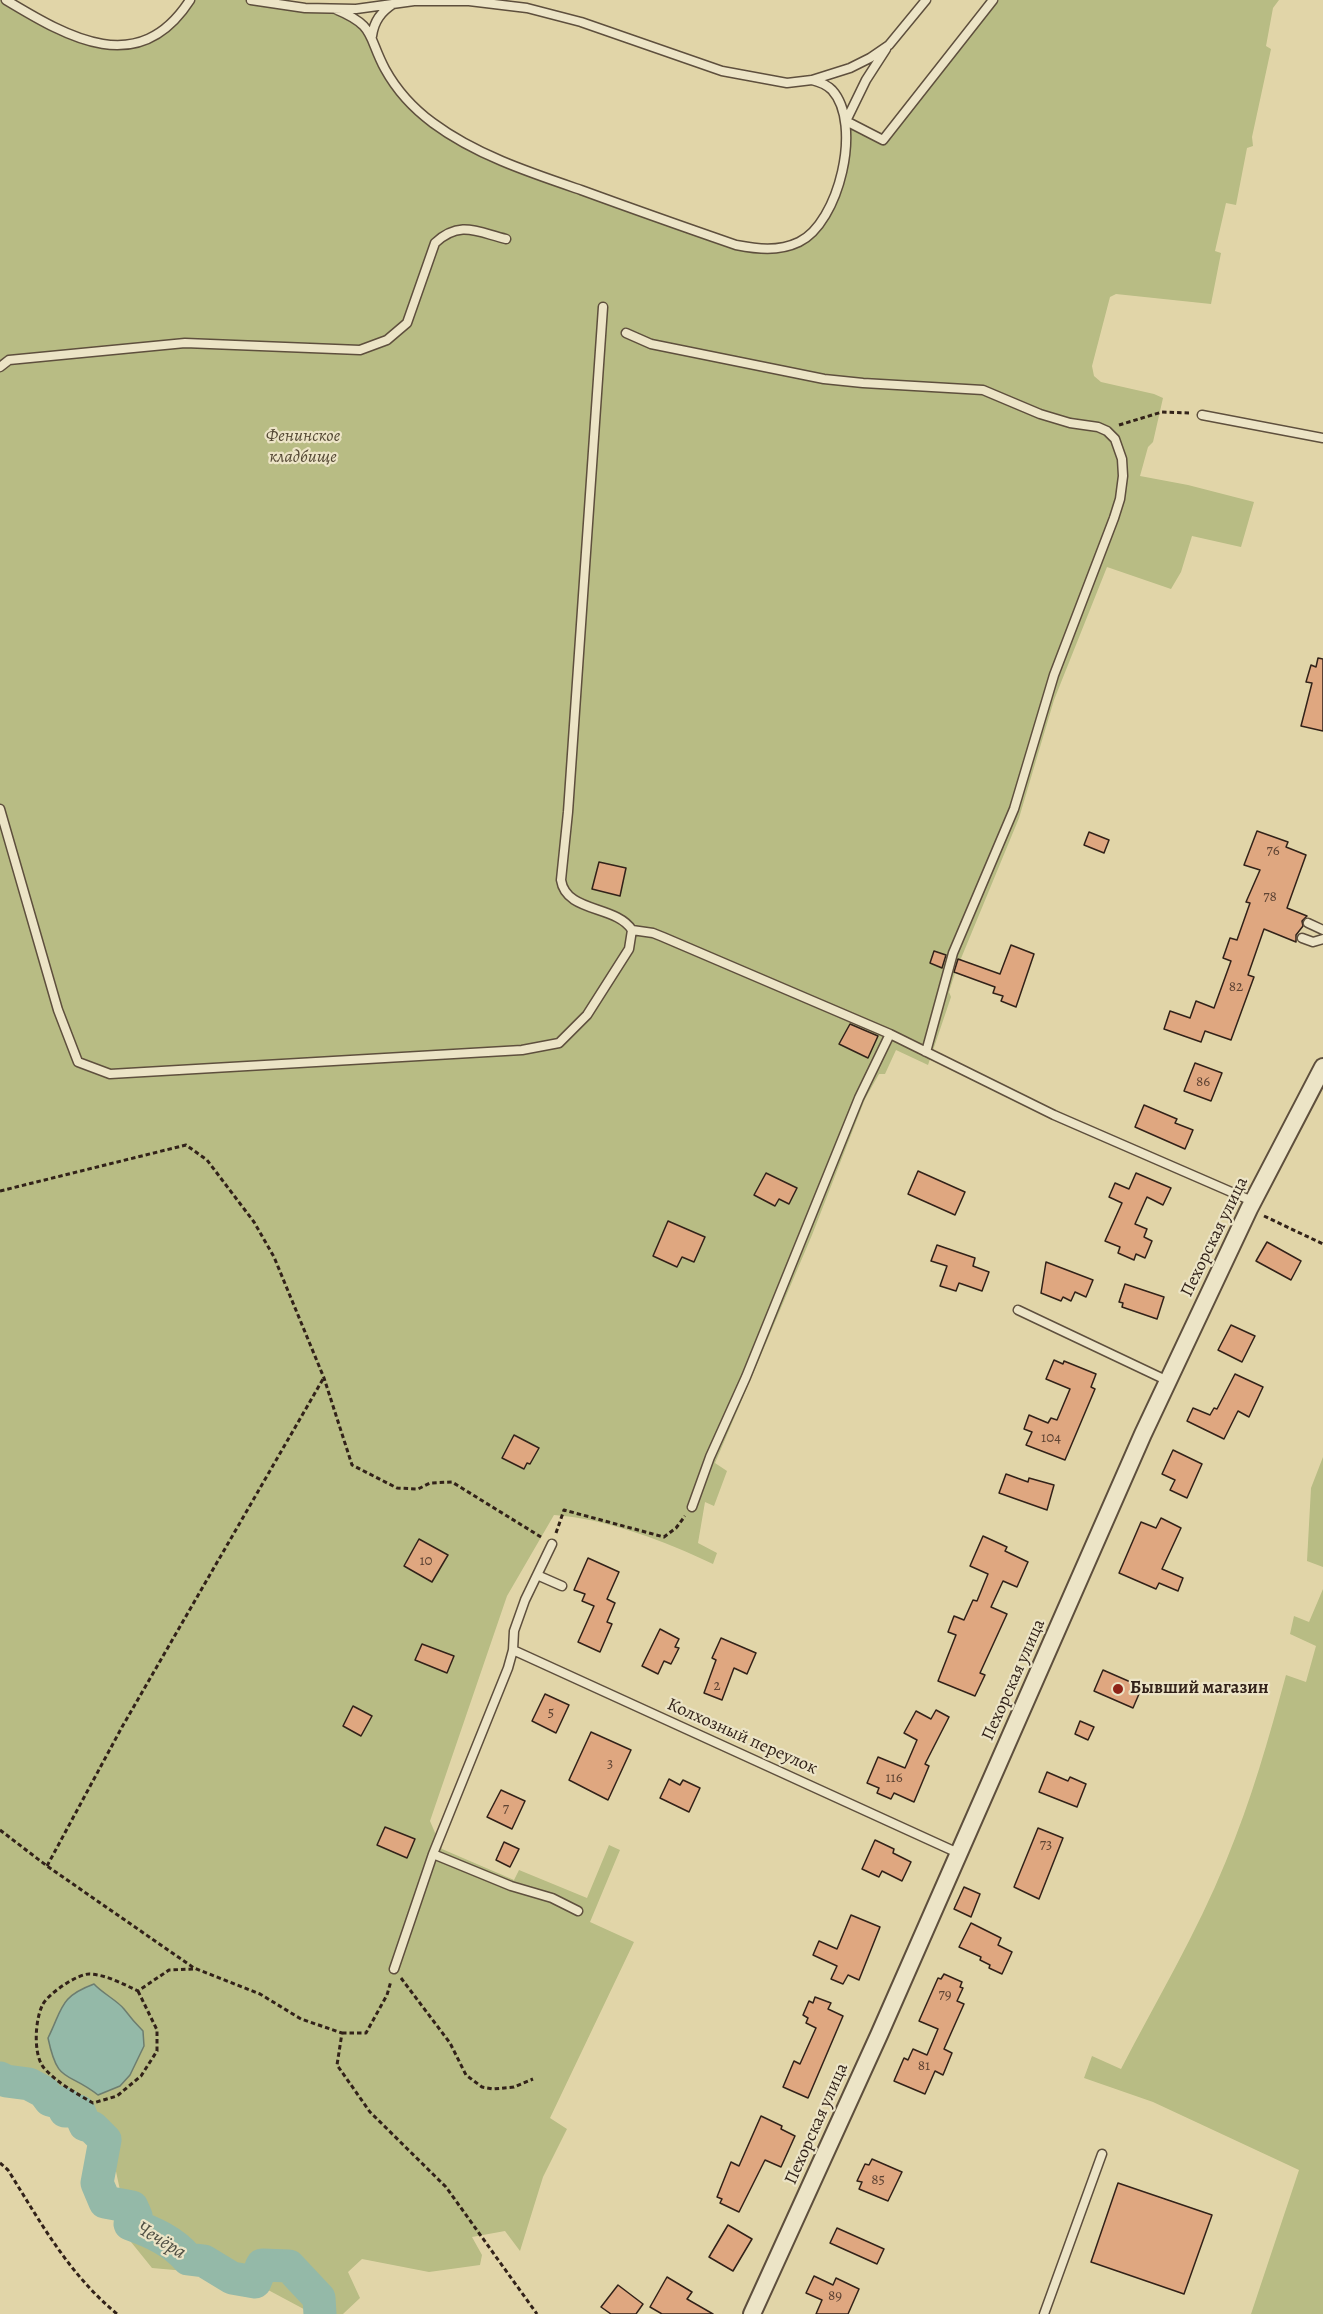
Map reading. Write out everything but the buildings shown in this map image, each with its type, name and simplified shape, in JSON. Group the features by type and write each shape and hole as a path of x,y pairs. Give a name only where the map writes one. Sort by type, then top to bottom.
{"street":[{"name":"Пехорская улица","path":"752,2314 871,2052 1168,1381 1251,1205 1323,1067"}],"lane":[{"path":"6,0 69,34 90,42 111,45 133,44 151,39 167,28 190,0"},
{"path":"251,0 305,8 335,9 356,9 414,1 469,1 527,8 580,22 722,71 787,83 812,80 850,68 890,45"},
{"path":"335,9 352,16 372,36 385,69 404,96 433,123 477,149 525,171 736,245 779,249 798,243 814,233 825,218 836,196 845,149 846,121 866,80 926,0"},
{"path":"812,80 824,83 834,92 846,121 883,140 993,0"},
{"path":"372,36 373,28 380,15 393,4"},
{"path":"0,367 9,360 185,343 360,350 387,340 407,323 435,243 445,234 459,228 506,239"},
{"path":"0,809 57,1010 78,1062 110,1074 522,1050 559,1043 587,1015 629,949 632,930 626,921 569,897 562,887 561,880 569,800 603,337 603,307"},
{"path":"626,333 651,344 824,379 983,390 1040,414 1070,423 1098,427 1107,431 1120,447 1123,476 1120,499 1054,675 1014,809 953,953 926,1052"},
{"path":"1202,415 1323,438"},
{"path":"1308,923 1323,930"},
{"path":"632,930 663,937 890,1034 1054,1115 1251,1205"},
{"path":"1302,938 1313,942 1323,939"},
{"path":"692,1507 710,1457 746,1377 859,1098 890,1034"},
{"path":"1018,1311 1168,1381"},
{"path":"394,1969 433,1854 508,1668 513,1650 514,1630 525,1600 552,1544"},
{"path":"537,1575 562,1586"},
{"name":"Колхозный переулок","path":"513,1650 958,1853"},
{"path":"433,1854 511,1886 552,1898 578,1911"},
{"path":"1044,2314 1102,2154"}],"path":[{"path":"1098,427 1122,424 1162,412 1202,415"},
{"path":"0,1191 186,1145 207,1160 265,1238 324,1378 352,1465 397,1488 418,1489 430,1483 452,1482 552,1544 564,1510 664,1537 676,1528 692,1507"},
{"path":"1251,1205 1323,1244"},
{"path":"47,1866 123,1727 324,1378"},
{"path":"0,1830 47,1866 194,1968 260,1994 302,2019 342,2033 366,2033 387,1995 394,1969"},
{"path":"138,1991 169,1970 194,1968"},
{"path":"394,1969 450,2043 466,2075 482,2087 493,2089 514,2086 532,2079"},
{"path":"89,1973 116,1980 138,1991 157,2030 157,2051 141,2076 117,2096 93,2103 67,2089 42,2066 35,2037 42,2004 71,1980 89,1973"},
{"path":"342,2033 337,2065 353,2090 388,2132 446,2187 537,2314"},
{"path":"0,2163 8,2170 69,2267 98,2298 117,2314"}],"green space":[{"name":"Фенинское кладбище","path":"0,0 6,0 45,23 111,45 151,39 190,0 251,0 335,9 364,25 385,69 433,123 477,149 736,245 779,249 814,233 836,196 846,121 883,140 993,0 1279,0 1273,8 1266,46 1271,49 1252,137 1253,146 1247,148 1236,205 1226,203 1215,251 1221,253 1211,304 1116,294 1110,297 1092,366 1094,376 1101,382 1163,398 1153,442 1148,447 1140,476 1188,485 1254,502 1241,547 1192,536 1181,572 1171,589 1107,567 1054,700 1019,818 955,973 949,992 951,997 928,1065 896,1050 885,1074 879,1074 865,1099 812,1235 715,1463 727,1471 714,1506 705,1502 698,1543 717,1553 713,1564 635,1532 594,1521 554,1515 507,1596 430,1821 442,1849 514,1880 519,1870 587,1898 609,1845 620,1850 590,1922 634,1942 550,2118 567,2129 543,2177 520,2251 505,2231 472,2237 482,2255 480,2265 429,2272 362,2259 348,2272 360,2298 343,2314 313,2314 242,2276 152,2268 131,2242 111,2148 31,2080 0,2079"},
{"path":"1323,1457 1323,1567 1307,1561 1311,1488"},
{"path":"1323,1589 1323,2314 1251,2314 1299,2170 1153,2102 1084,2078 1092,2056 1121,2069 1215,1888 1244,1815 1286,1675 1306,1682 1316,1646 1290,1634 1294,1616 1309,1622"}],"shaded area":[{"path":"94,1984 121,2006 143,2031 144,2046 130,2075 120,2086 98,2095 60,2070 48,2038 68,1999"}],"waterway":[{"name":"Чечёра","path":"0,2078 29,2084 44,2092 50,2100 65,2104 65,2111 79,2111 85,2125 92,2127 105,2140 97,2183 105,2202 132,2207 136,2216 130,2224 162,2238 188,2259 204,2261 232,2278 255,2282 262,2265 289,2266 319,2298 320,2314"}],"place":[{"name":"Бывший магазин","path":"1118,1689"}]}
